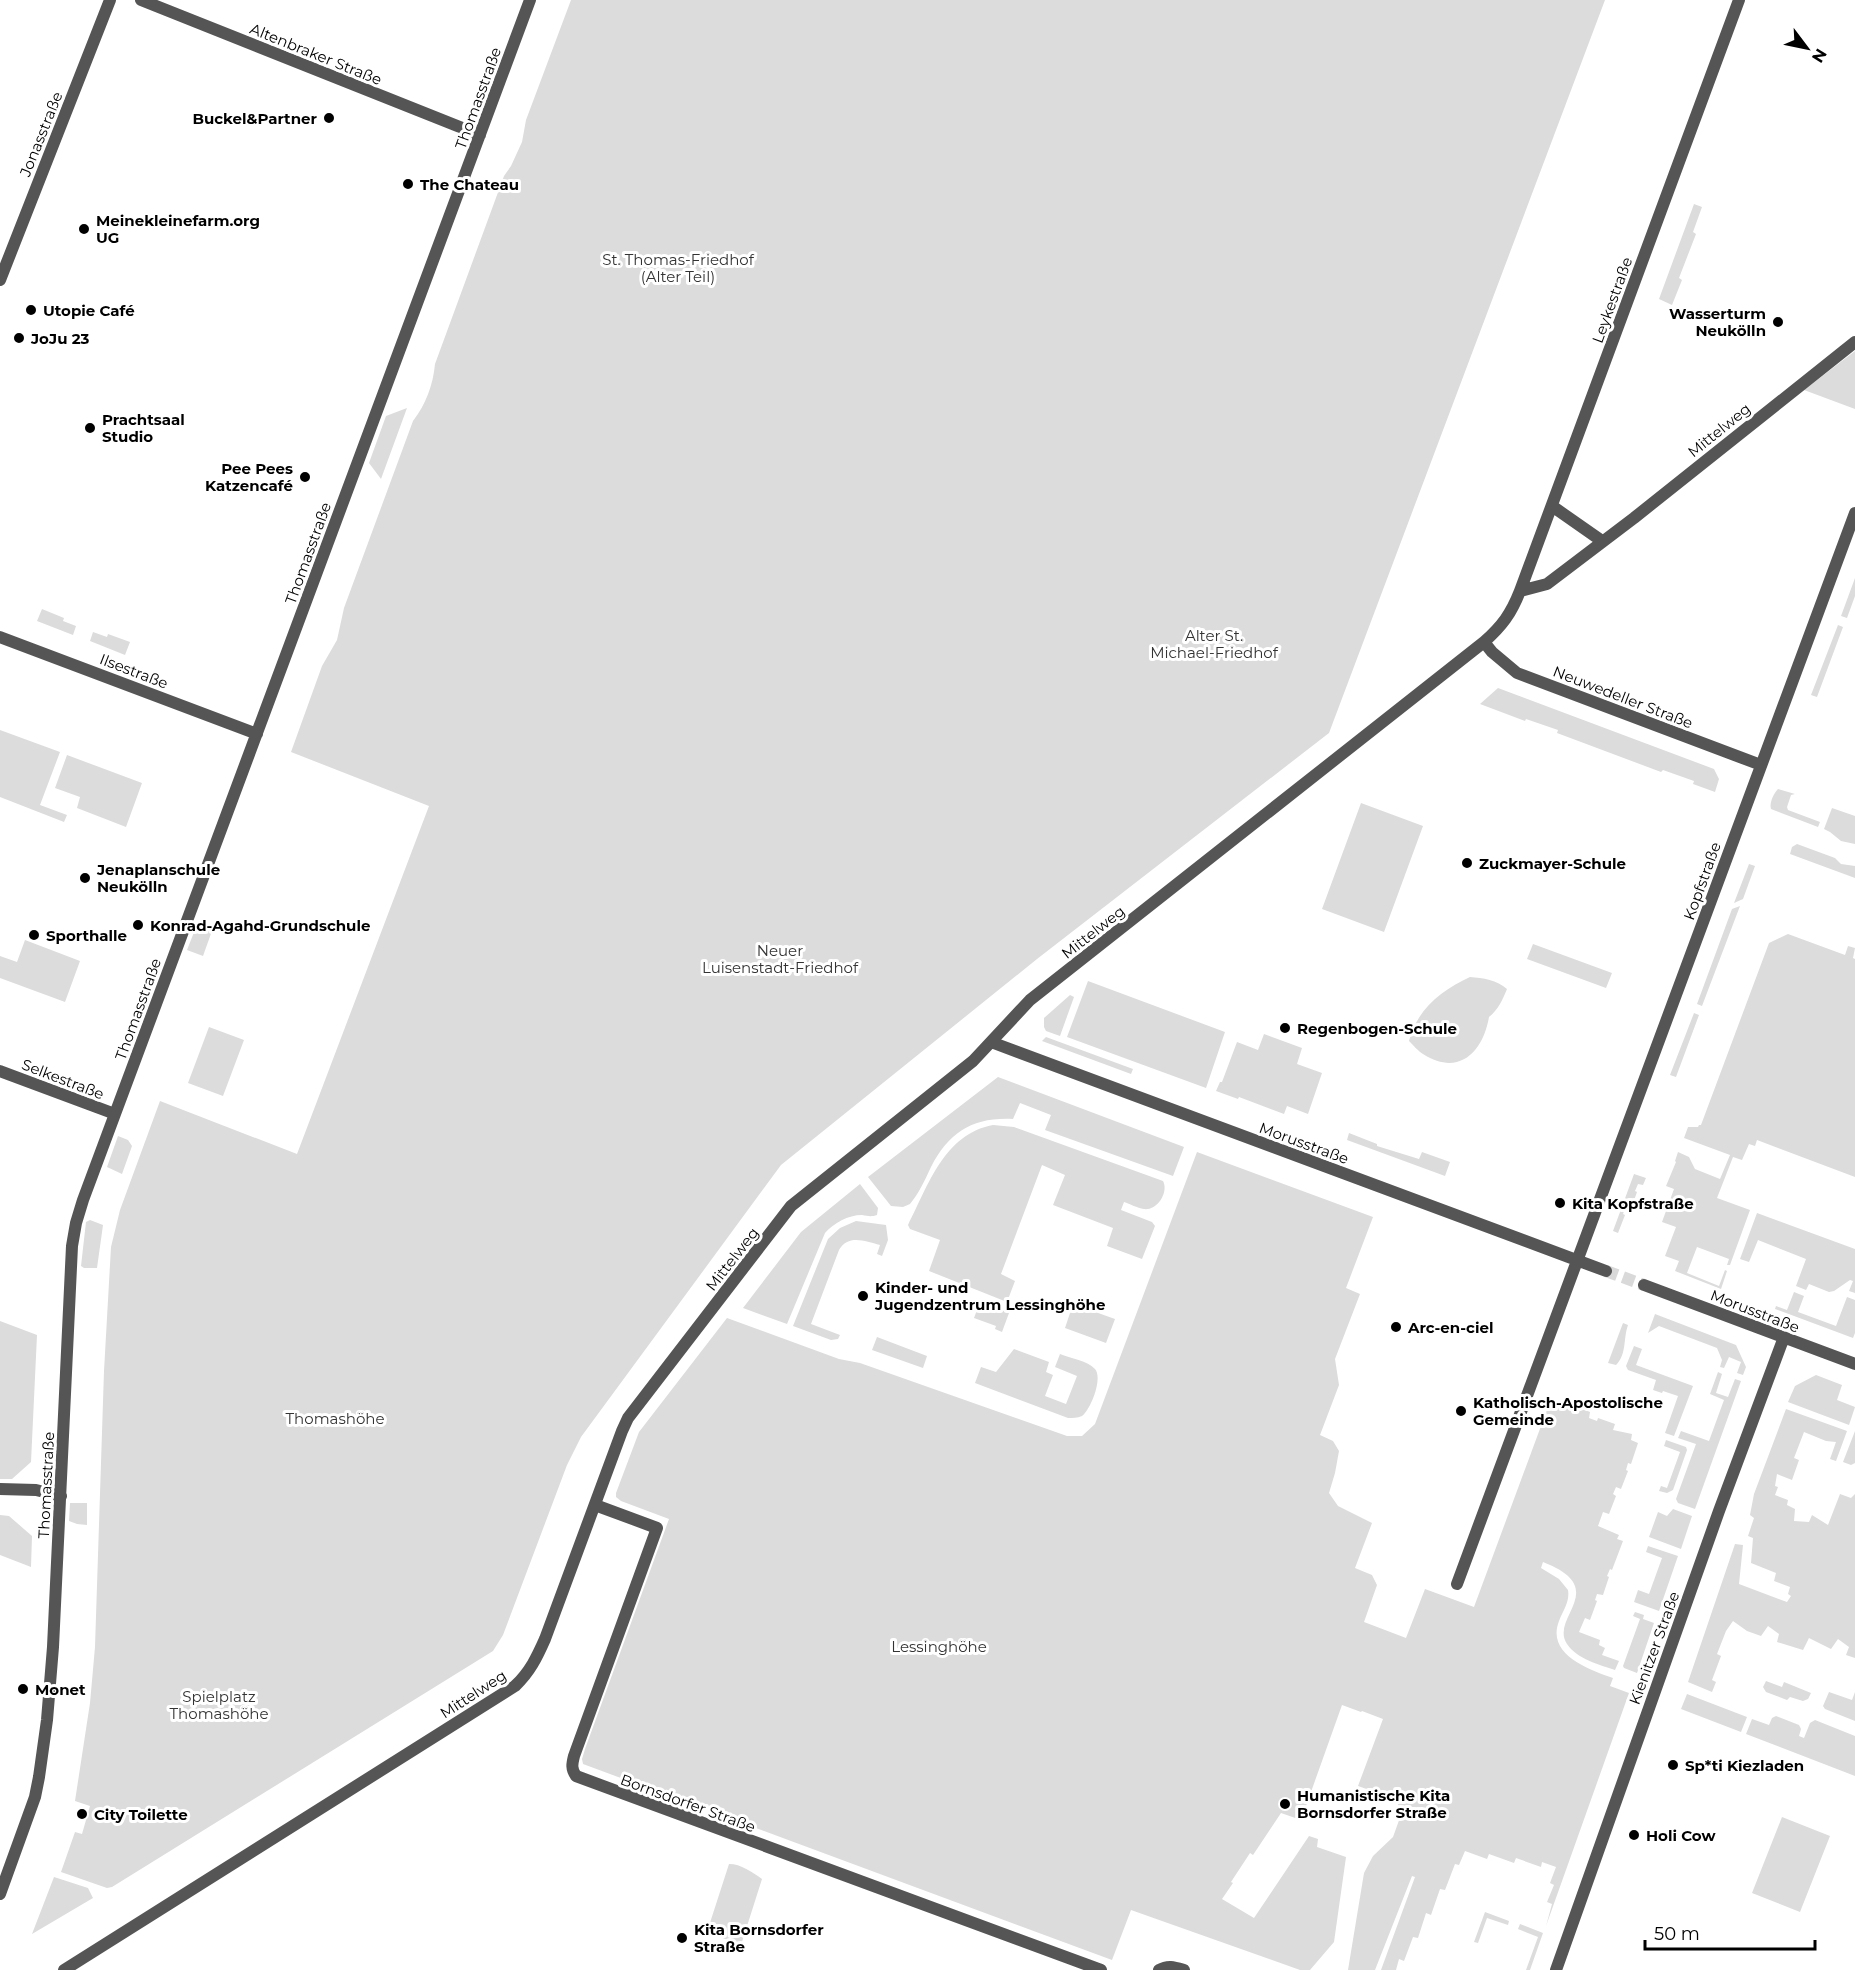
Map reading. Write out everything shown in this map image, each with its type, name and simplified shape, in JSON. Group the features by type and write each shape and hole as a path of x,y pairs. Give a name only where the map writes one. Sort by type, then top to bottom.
{"street":[{"name":"Jonasstraße","path":"0,280 110,0"},
{"name":"Altenbraker Straße","path":"141,0 480,135"},
{"name":"Thomasstraße","path":"0,1894 39,1777 53,1647 72,1246 81,1208 530,0"},
{"name":"Leykestraße","path":"1512,610 1739,0"},
{"name":"Mittelweg","path":"1520,591 1548,584 1855,342"},
{"path":"1552,506 1602,541"},
{"name":"Kopfstraße","path":"1457,1584 1855,513"},
{"name":"Mittelweg","path":"64,1970 515,1686 524,1678 538,1656 628,1418 791,1206 959,1072 1030,1000 1484,642 1499,629 1512,610"},
{"name":"Ilsestraße","path":"0,637 257,734"},
{"name":"Neuwedeller Straße","path":"1484,642 1492,652 1517,673 1761,765"},
{"name":"Morusstraße","path":"991,1042 1606,1271"},
{"name":"Selkestraße","path":"0,1071 115,1114"},
{"name":"Morusstraße","path":"1644,1285 1855,1364"},
{"name":"Kienitzer Straße","path":"1556,1970 1719,1511 1784,1338"},
{"path":"0,1489 36,1490 61,1496"},
{"name":"Bornsdorfer Straße","path":"595,1505 657,1528 574,1756 572,1764 576,1776 1101,1970"},
{"path":"1159,1970 1172,1966 1184,1970"}],"green space":[{"path":"571,0 1605,0 1329,733 1037,959 781,1165 581,1437 567,1465 503,1635 493,1651 107,1888 61,1872 75,1832 82,1834 90,1806 75,1801 90,1703 95,1647 104,1371 111,1247 120,1210 160,1101 297,1154 429,806 291,752 322,666 337,640 344,608 413,421 428,394 435,364 504,176 522,142 526,120"},
{"path":"1694,204 1702,207 1693,232 1696,234 1679,278 1682,280 1672,305 1659,299"},
{"path":"1855,351 1855,409 1804,390"},
{"path":"407,408 381,479 369,463 386,416"},
{"path":"1855,578 1855,596 1847,618 1841,616"},
{"path":"42,609 76,626 73,635 37,621"},
{"path":"1838,625 1843,627 1817,697 1811,695"},
{"path":"93,632 107,637 108,634 130,642 125,655 90,641"},
{"path":"1498,688 1714,769 1719,779 1715,792 1693,784 1694,781 1663,770 1661,772 1557,733 1558,730 1526,719 1525,721 1480,704"},
{"path":"0,730 60,752 40,805 67,815 64,822 0,797"},
{"path":"67,755 142,783 126,827 77,808 80,797 55,788"},
{"path":"1778,789 1795,794 1791,795 1788,810 1820,822 1818,827 1771,809 1772,798"},
{"path":"1361,803 1423,826 1384,932 1322,909"},
{"path":"1832,808 1855,816 1855,844 1841,841 1824,829"},
{"path":"1797,844 1835,858 1841,864 1855,866 1855,878 1790,854 1792,847"},
{"path":"1749,864 1755,866 1743,899 1734,903"},
{"path":"1740,906 1702,1006 1697,1004 1732,909"},
{"path":"198,922 213,928 203,956 187,950"},
{"path":"1788,934 1845,955 1848,946 1855,948 1853,958 1855,959 1855,1177 1757,1140 1755,1146 1749,1144 1742,1160 1733,1157 1717,1198 1750,1210 1730,1265 1727,1265 1729,1259 1697,1247 1687,1273 1719,1286 1725,1270 1727,1271 1721,1289 1675,1271 1679,1261 1665,1256 1676,1227 1662,1222 1674,1189 1666,1186 1678,1152 1689,1157 1695,1169 1720,1179 1730,1155 1684,1138 1688,1127 1701,1125 1769,943"},
{"path":"25,940 80,961 65,1002 0,978 0,956 17,962"},
{"path":"1533,944 1612,973 1606,988 1527,959"},
{"path":"1470,977 1485,979 1507,989 1498,1008 1489,1017 1486,1030 1475,1050 1458,1062 1448,1063 1436,1060 1417,1050 1409,1041 1424,1010 1450,988"},
{"path":"1088,981 1225,1032 1206,1088 1067,1037"},
{"path":"1070,995 1074,997 1060,1036 1046,1031 1044,1018"},
{"path":"1694,1013 1699,1015 1676,1077 1670,1075"},
{"path":"209,1027 244,1040 223,1096 188,1083"},
{"path":"1264,1034 1302,1048 1297,1064 1322,1073 1308,1114 1287,1106 1284,1114 1216,1091 1222,1082 1237,1042 1258,1050"},
{"path":"1046,1037 1133,1069 1131,1074 1042,1041"},
{"path":"998,1077 1184,1147 1173,1176 1045,1130 1051,1115 1020,1103 1013,1119 974,1124 954,1136 938,1155 910,1204 903,1207 891,1206 868,1177"},
{"path":"993,1125 1014,1127 1163,1181 1163,1195 1153,1207 1144,1209 1124,1202 1121,1210 1152,1222 1155,1226 1142,1259 1107,1246 1113,1228 1053,1205 1065,1175 1042,1165 1001,1274 1015,1281 1007,1302 929,1271 940,1240 910,1229 908,1225 931,1179 950,1150 976,1130"},
{"path":"1349,1133 1377,1144 1377,1146 1419,1159 1422,1152 1450,1162 1445,1176 1347,1140"},
{"path":"118,1136 128,1140 132,1146 122,1174 107,1167"},
{"name":"Lessinghöhe","path":"1197,1152 1373,1217 1346,1288 1360,1294 1335,1359 1339,1385 1320,1435 1333,1441 1339,1451 1329,1493 1338,1506 1372,1523 1355,1568 1372,1575 1377,1585 1364,1622 1406,1638 1425,1589 1474,1607 1551,1399 1571,1408 1572,1405 1590,1412 1589,1418 1597,1421 1598,1418 1615,1424 1613,1430 1632,1434 1631,1440 1638,1443 1631,1464 1628,1463 1626,1470 1628,1471 1621,1489 1616,1487 1613,1494 1616,1496 1609,1514 1603,1512 1598,1526 1619,1535 1617,1539 1623,1541 1612,1570 1610,1569 1607,1576 1609,1577 1603,1595 1597,1594 1595,1600 1597,1601 1590,1620 1585,1618 1579,1632 1600,1640 1599,1645 1605,1648 1602,1655 1619,1661 1615,1670 1583,1658 1567,1644 1564,1634 1565,1624 1576,1593 1573,1582 1563,1572 1543,1562 1541,1568 1559,1579 1568,1590 1567,1602 1559,1621 1558,1643 1564,1651 1582,1665 1613,1678 1610,1686 1629,1693 1546,1926 1552,1904 1547,1902 1554,1885 1550,1883 1556,1867 1542,1862 1541,1867 1516,1858 1514,1863 1489,1854 1487,1859 1465,1851 1459,1865 1455,1864 1445,1890 1440,1889 1431,1915 1426,1913 1418,1938 1413,1937 1404,1961 1399,1959 1396,1970 1381,1970 1415,1877 1412,1876 1375,1970 1348,1970 1364,1873 1373,1856 1393,1837 1402,1812 1395,1799 1358,1786 1383,1719 1342,1705 1301,1820 1281,1813 1253,1855 1250,1853 1222,1899 1254,1918 1309,1836 1318,1839 1317,1847 1346,1857 1334,1942 1310,1970 1300,1970 1131,1910 1112,1960 583,1764 585,1749 669,1519 621,1501 616,1497 616,1493 639,1432 727,1318 839,1359 860,1363 1067,1436 1082,1436 1095,1424"},
{"path":"1634,1174 1646,1178 1643,1185 1638,1184 1631,1209 1625,1208 1623,1214 1625,1215 1618,1233 1613,1231"},
{"path":"860,1184 878,1208 877,1215 857,1215 847,1218 825,1233 787,1324 743,1308 801,1232"},
{"path":"1757,1213 1855,1249 1855,1293 1849,1291 1853,1281 1850,1280 1829,1292 1809,1284 1806,1290 1796,1286 1806,1259 1758,1240 1749,1262 1740,1259"},
{"path":"90,1220 103,1225 97,1268 81,1266 86,1222"},
{"path":"856,1221 886,1225 888,1240 882,1256 877,1254 880,1245 857,1240 847,1242 839,1250 811,1324 840,1335 838,1339 831,1340 793,1326 828,1239 840,1228"},
{"path":"1794,1292 1804,1296 1798,1312 1836,1326 1847,1297 1855,1300 1853,1338 1775,1309 1776,1306 1787,1310"},
{"path":"980,1302 1009,1313 1002,1332 995,1329 996,1326 974,1318"},
{"path":"1073,1304 1115,1319 1106,1343 1065,1328"},
{"path":"1655,1314 1736,1345 1746,1367 1743,1375 1737,1373 1741,1362 1729,1357 1724,1368 1720,1367 1722,1360 1717,1348 1659,1326 1648,1333"},
{"path":"0,1321 37,1335 31,1462 12,1479 0,1479"},
{"path":"1623,1323 1628,1325 1622,1356 1616,1365 1608,1363"},
{"path":"877,1337 927,1356 923,1368 872,1350"},
{"path":"1634,1346 1642,1349 1636,1365 1693,1386 1674,1436 1665,1433 1678,1396 1653,1390 1656,1380 1628,1370 1626,1366"},
{"path":"1014,1349 1049,1362 1046,1372 1053,1375 1045,1396 1066,1404 1077,1376 1055,1367 1060,1354 1092,1366 1097,1373 1097,1386 1082,1416 1068,1418 975,1383 981,1367 996,1372"},
{"path":"1718,1372 1722,1374 1716,1393 1728,1397 1735,1379 1741,1381 1695,1509 1678,1503 1676,1499 1696,1444 1678,1438 1681,1431 1709,1441 1724,1400 1710,1394"},
{"path":"1816,1375 1842,1385 1837,1400 1855,1407 1849,1425 1788,1402 1795,1386"},
{"path":"1786,1409 1847,1431 1836,1461 1830,1459 1836,1442 1826,1441 1804,1432 1794,1458 1799,1460 1792,1480 1777,1474 1775,1486 1778,1487 1775,1495 1788,1500 1787,1505 1795,1509 1794,1521 1809,1522 1812,1515 1828,1525 1840,1494 1851,1498 1855,1494 1855,1658 1846,1655 1849,1647 1838,1639 1831,1649 1809,1638 1803,1650 1777,1642 1779,1634 1768,1626 1761,1636 1747,1631 1733,1621 1726,1631 1717,1654 1721,1656 1712,1680 1716,1682 1712,1692 1688,1682 1735,1544 1743,1545 1739,1584 1787,1602 1791,1596 1788,1594 1790,1587 1774,1581 1776,1573 1751,1563 1753,1538 1748,1536 1754,1518 1750,1515 1754,1494"},
{"path":"1855,1431 1855,1463 1851,1465 1843,1462"},
{"path":"1666,1440 1686,1447 1687,1450 1673,1490 1667,1493 1659,1491 1661,1486 1667,1488 1680,1452 1664,1446"},
{"path":"70,1503 87,1503 87,1525 69,1521"},
{"path":"1673,1509 1692,1516 1681,1549 1649,1537 1658,1512 1667,1516"},
{"path":"0,1515 9,1516 32,1536 31,1567 0,1555"},
{"path":"1648,1546 1678,1556 1659,1611 1634,1602 1638,1590 1649,1594 1662,1558 1646,1552"},
{"path":"1635,1612 1644,1615 1643,1619 1654,1623 1637,1673 1623,1666 1640,1619 1633,1616"},
{"path":"1766,1681 1782,1687 1784,1682 1811,1693 1808,1699 1803,1701 1790,1697 1787,1700 1766,1692 1763,1687"},
{"path":"1829,1692 1852,1700 1855,1692 1855,1721 1825,1709 1823,1706"},
{"path":"1687,1694 1747,1717 1741,1732 1681,1709"},
{"path":"1776,1716 1799,1725 1801,1729 1799,1736 1804,1738 1810,1723 1815,1720 1855,1736 1855,1776 1746,1734 1752,1719 1769,1725 1772,1718"},
{"path":"1782,1817 1830,1836 1800,1912 1752,1893"},
{"path":"729,1864 742,1867 762,1879 741,1945 707,1932"},
{"path":"54,1877 88,1888 93,1898 32,1934"},
{"path":"1485,1912 1509,1921 1508,1925 1487,1918 1478,1943 1474,1942"},
{"path":"1520,1924 1543,1933 1530,1970 1526,1970 1538,1937 1518,1929"}],"tunnel":[{"path":"1606,1271 1644,1285"}],"place":[{"name":"Buckel&Partner","path":"329,118"},
{"name":"The Chateau","path":"408,184"},
{"name":"Meinekleinefarm.org UG","path":"84,229"},
{"name":"Utopie Café","path":"31,310"},
{"name":"Wasserturm Neukölln","path":"1778,322"},
{"name":"JoJu 23","path":"19,338"},
{"name":"Prachtsaal Studio","path":"90,428"},
{"name":"Pee Pees Katzencafé","path":"305,477"},
{"name":"Zuckmayer-Schule","path":"1467,863"},
{"name":"Jenaplanschule Neukölln","path":"85,878"},
{"name":"Konrad-Agahd-Grundschule","path":"138,925"},
{"name":"Sporthalle","path":"34,935"},
{"name":"Regenbogen-Schule","path":"1285,1028"},
{"name":"Kita Kopfstraße","path":"1560,1203"},
{"name":"Kinder- und Jugendzentrum Lessinghöhe","path":"863,1296"},
{"name":"Arc-en-ciel","path":"1396,1327"},
{"name":"Katholisch-Apostolische Gemeinde","path":"1461,1411"},
{"name":"Monet","path":"23,1689"},
{"name":"Sp*ti Kiezladen","path":"1673,1765"},
{"name":"Humanistische Kita Bornsdorfer Straße","path":"1285,1804"},
{"name":"City Toilette","path":"82,1814"},
{"name":"Holi Cow","path":"1634,1835"},
{"name":"Kita Bornsdorfer Straße","path":"682,1938"}],"park label":[{"name":"St. Thomas-Friedhof (Alter Teil)","path":"678,268"},
{"name":"Alter St. Michael-Friedhof","path":"1214,644"},
{"name":"Neuer Luisenstadt-Friedhof","path":"780,958"},
{"name":"Thomashöhe","path":"335,1418"},
{"name":"Spielplatz Thomashöhe","path":"219,1704"}]}
